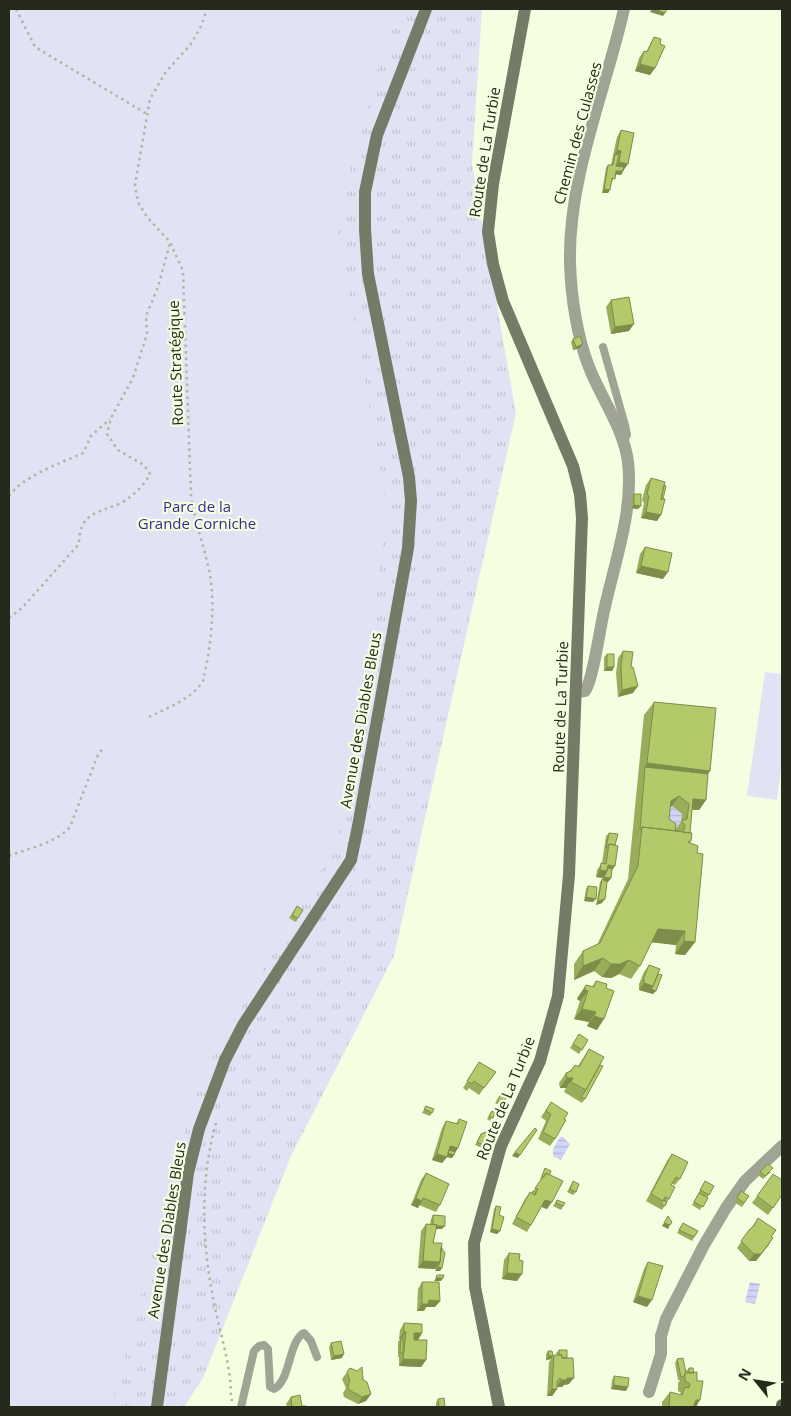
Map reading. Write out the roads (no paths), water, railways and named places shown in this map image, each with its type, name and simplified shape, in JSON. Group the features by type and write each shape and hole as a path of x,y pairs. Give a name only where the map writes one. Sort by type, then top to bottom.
{"main road":[{"name":"Avenue des Diables Bleus","path":"157,1407 188,1173 198,1129 225,1060 243,1025 351,860 408,548 411,501 409,477 368,274 365,192 377,135 426,9"},
{"name":"Route de La Turbie","path":"499,1407 475,1287 474,1243 498,1153 540,1062 558,996 569,875 582,518 580,494 573,466 503,301 493,264 488,232 493,184 525,9"}],"street":[{"name":"Chemin des Culasses","path":"576,692 585,691 590,684 624,522 628,489 628,462 623,442 588,366 572,300 570,262 572,210 624,9"},
{"path":"649,1392 661,1354 661,1336 666,1319 704,1245 745,1180 782,1146"}],"lane":[{"path":"603,347 626,430 627,435 623,442"},
{"path":"237,1407 254,1351 259,1346 264,1345 268,1349 268,1380 270,1387 274,1389 281,1384 295,1343 302,1334 311,1341 317,1357"}],"water":[{"path":"672,806 682,814 680,829 674,832 664,811"},
{"path":"560,1137 563,1137 570,1144 561,1160 553,1156 553,1149"},
{"path":"750,1282 760,1284 755,1304 745,1302"}],"park label":[{"name":"Parc de la Grande Corniche","path":"197,514"}]}
